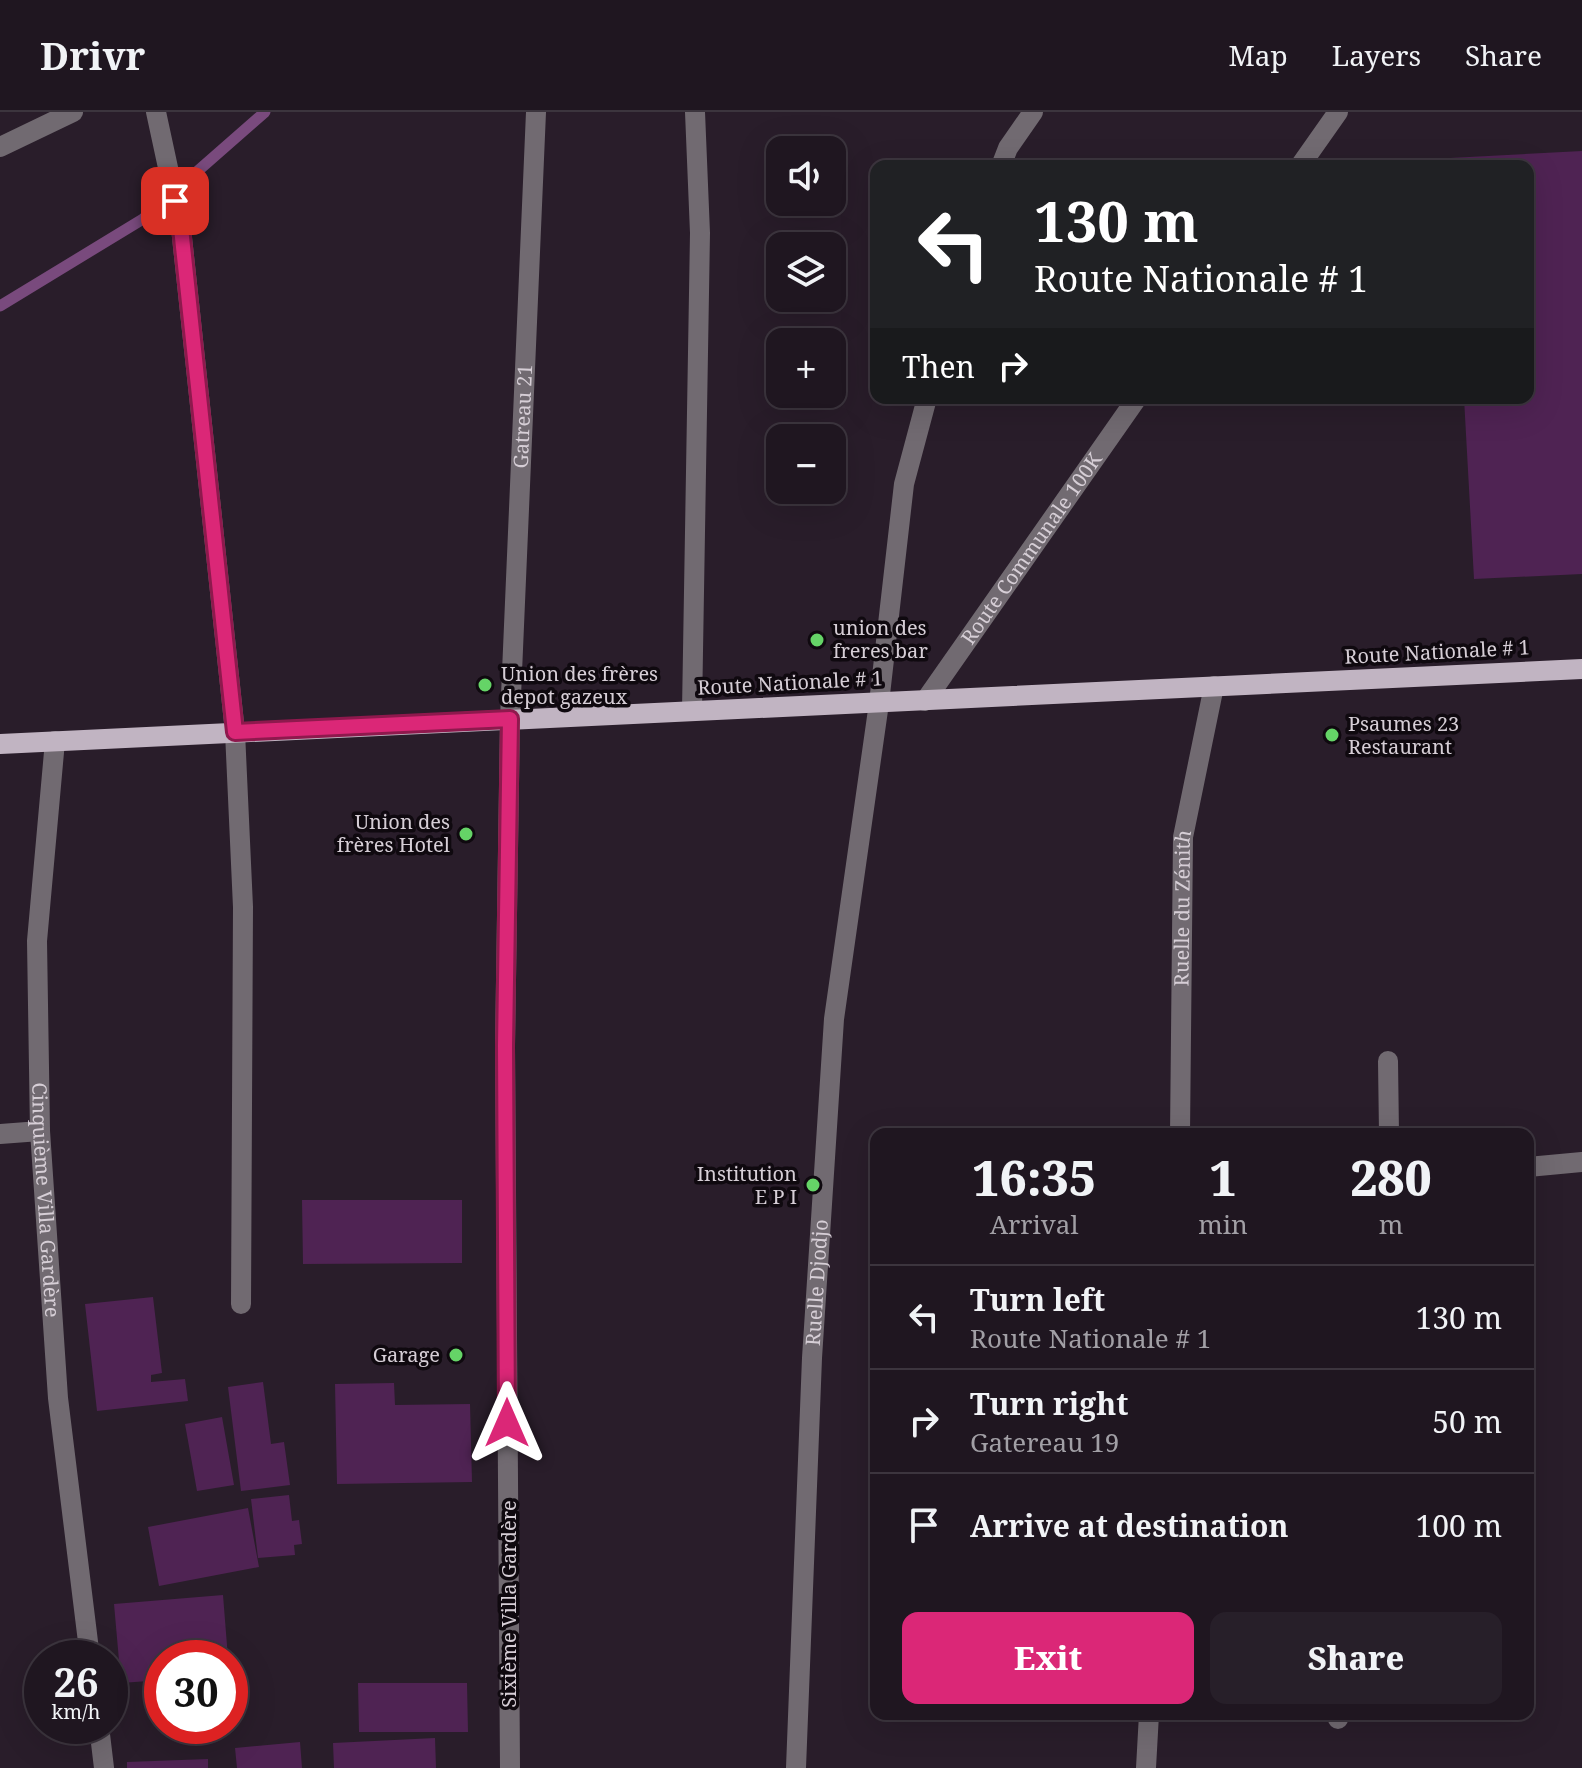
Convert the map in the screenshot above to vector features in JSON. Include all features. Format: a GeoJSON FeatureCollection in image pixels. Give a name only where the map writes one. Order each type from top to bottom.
{"type":"FeatureCollection","features":[{"type":"Feature","properties":{"kind":"main road","name":"Route Nationale # 1"},"geometry":{"type":"LineString","coordinates":[[0,744],[1582,669]]}},
{"type":"Feature","properties":{"kind":"street"},"geometry":{"type":"LineString","coordinates":[[0,147],[73,112]]}},
{"type":"Feature","properties":{"kind":"street"},"geometry":{"type":"LineString","coordinates":[[156,112],[181,228],[235,732],[243,907],[241,1304]]}},
{"type":"Feature","properties":{"kind":"street","name":"Gatreau 21"},"geometry":{"type":"LineString","coordinates":[[510,719],[536,112]]}},
{"type":"Feature","properties":{"kind":"street"},"geometry":{"type":"LineString","coordinates":[[692,711],[700,233],[695,112]]}},
{"type":"Feature","properties":{"kind":"street"},"geometry":{"type":"LineString","coordinates":[[1003,160],[1033,112]]}},
{"type":"Feature","properties":{"kind":"street"},"geometry":{"type":"LineString","coordinates":[[1304,160],[1338,112]]}},
{"type":"Feature","properties":{"kind":"street","name":"Ruelle Djodjo"},"geometry":{"type":"LineString","coordinates":[[796,1768],[812,1358],[834,1019],[879,703],[904,484],[925,404]]}},
{"type":"Feature","properties":{"kind":"street","name":"Route Communale 100K"},"geometry":{"type":"LineString","coordinates":[[925,701],[1133,404]]}},
{"type":"Feature","properties":{"kind":"street","name":"Ruelle du Zénith"},"geometry":{"type":"LineString","coordinates":[[1180,1128],[1183,837],[1214,686]]}},
{"type":"Feature","properties":{"kind":"street","name":"Sixième Villa Gardère"},"geometry":{"type":"LineString","coordinates":[[510,719],[505,1062],[510,1768]]}},
{"type":"Feature","properties":{"kind":"street","name":"Cinquième Villa Gardère"},"geometry":{"type":"LineString","coordinates":[[55,741],[37,941],[40,1131],[58,1398],[88,1640]]}},
{"type":"Feature","properties":{"kind":"street"},"geometry":{"type":"LineString","coordinates":[[1388,1061],[1389,1128]]}},
{"type":"Feature","properties":{"kind":"street"},"geometry":{"type":"LineString","coordinates":[[0,1134],[40,1131]]}},
{"type":"Feature","properties":{"kind":"street"},"geometry":{"type":"LineString","coordinates":[[1534,1166],[1582,1162]]}},
{"type":"Feature","properties":{"kind":"street"},"geometry":{"type":"LineString","coordinates":[[1146,1768],[1149,1720]]}},
{"type":"Feature","properties":{"kind":"street"},"geometry":{"type":"LineString","coordinates":[[101,1744],[104,1768]]}},
{"type":"Feature","properties":{"kind":"building"},"geometry":{"type":"Polygon","coordinates":[[[1582,151],[1582,574],[1474,579],[1464,404],[1534,404],[1534,160],[1450,158],[1582,151]]]}},
{"type":"Feature","properties":{"kind":"building"},"geometry":{"type":"Polygon","coordinates":[[[302,1200],[462,1200],[462,1263],[303,1264],[302,1200]]]}},
{"type":"Feature","properties":{"kind":"building"},"geometry":{"type":"Polygon","coordinates":[[[153,1297],[162,1373],[151,1375],[151,1382],[185,1379],[188,1401],[97,1411],[85,1304],[153,1297]]]}},
{"type":"Feature","properties":{"kind":"building"},"geometry":{"type":"Polygon","coordinates":[[[263,1382],[271,1444],[284,1442],[290,1485],[241,1491],[228,1387],[263,1382]]]}},
{"type":"Feature","properties":{"kind":"building"},"geometry":{"type":"Polygon","coordinates":[[[394,1383],[395,1405],[470,1404],[472,1482],[337,1484],[335,1384],[394,1383]]]}},
{"type":"Feature","properties":{"kind":"building"},"geometry":{"type":"Polygon","coordinates":[[[222,1417],[234,1485],[197,1491],[185,1424],[222,1417]]]}},
{"type":"Feature","properties":{"kind":"building"},"geometry":{"type":"Polygon","coordinates":[[[289,1495],[292,1521],[299,1520],[302,1544],[294,1545],[295,1555],[258,1558],[251,1499],[289,1495]]]}},
{"type":"Feature","properties":{"kind":"building"},"geometry":{"type":"Polygon","coordinates":[[[248,1508],[259,1567],[159,1586],[148,1527],[248,1508]]]}},
{"type":"Feature","properties":{"kind":"building"},"geometry":{"type":"Polygon","coordinates":[[[223,1595],[227,1640],[144,1640],[144,1681],[128,1682],[128,1640],[117,1640],[114,1604],[223,1595]]]}},
{"type":"Feature","properties":{"kind":"building"},"geometry":{"type":"Polygon","coordinates":[[[358,1683],[467,1683],[468,1732],[359,1732],[358,1683]]]}},
{"type":"Feature","properties":{"kind":"building"},"geometry":{"type":"Polygon","coordinates":[[[435,1738],[436,1768],[334,1768],[333,1743],[435,1738]]]}},
{"type":"Feature","properties":{"kind":"building"},"geometry":{"type":"Polygon","coordinates":[[[300,1742],[302,1768],[237,1768],[235,1748],[300,1742]]]}},
{"type":"Feature","properties":{"kind":"building"},"geometry":{"type":"Polygon","coordinates":[[[208,1759],[208,1768],[127,1768],[127,1762],[208,1759]]]}},
{"type":"Feature","properties":{"kind":"waterway"},"geometry":{"type":"LineString","coordinates":[[0,306],[143,219],[265,112]]}},
{"type":"Feature","properties":{"kind":"place","name":"union des freres bar"},"geometry":{"type":"Point","coordinates":[817,640]}},
{"type":"Feature","properties":{"kind":"place","name":"Union des frères depot gazeux"},"geometry":{"type":"Point","coordinates":[485,685]}},
{"type":"Feature","properties":{"kind":"place","name":"Psaumes 23 Restaurant"},"geometry":{"type":"Point","coordinates":[1332,735]}},
{"type":"Feature","properties":{"kind":"place","name":"Union des frères Hotel"},"geometry":{"type":"Point","coordinates":[466,834]}},
{"type":"Feature","properties":{"kind":"place","name":"Institution E P I"},"geometry":{"type":"Point","coordinates":[813,1185]}},
{"type":"Feature","properties":{"kind":"place","name":"Garage"},"geometry":{"type":"Point","coordinates":[456,1355]}},
{"type":"Feature","properties":{"kind":"route"},"geometry":{"type":"LineString","coordinates":[[175,201],[181,228],[235,732],[510,719],[505,1046],[507,1423]]}}]}
